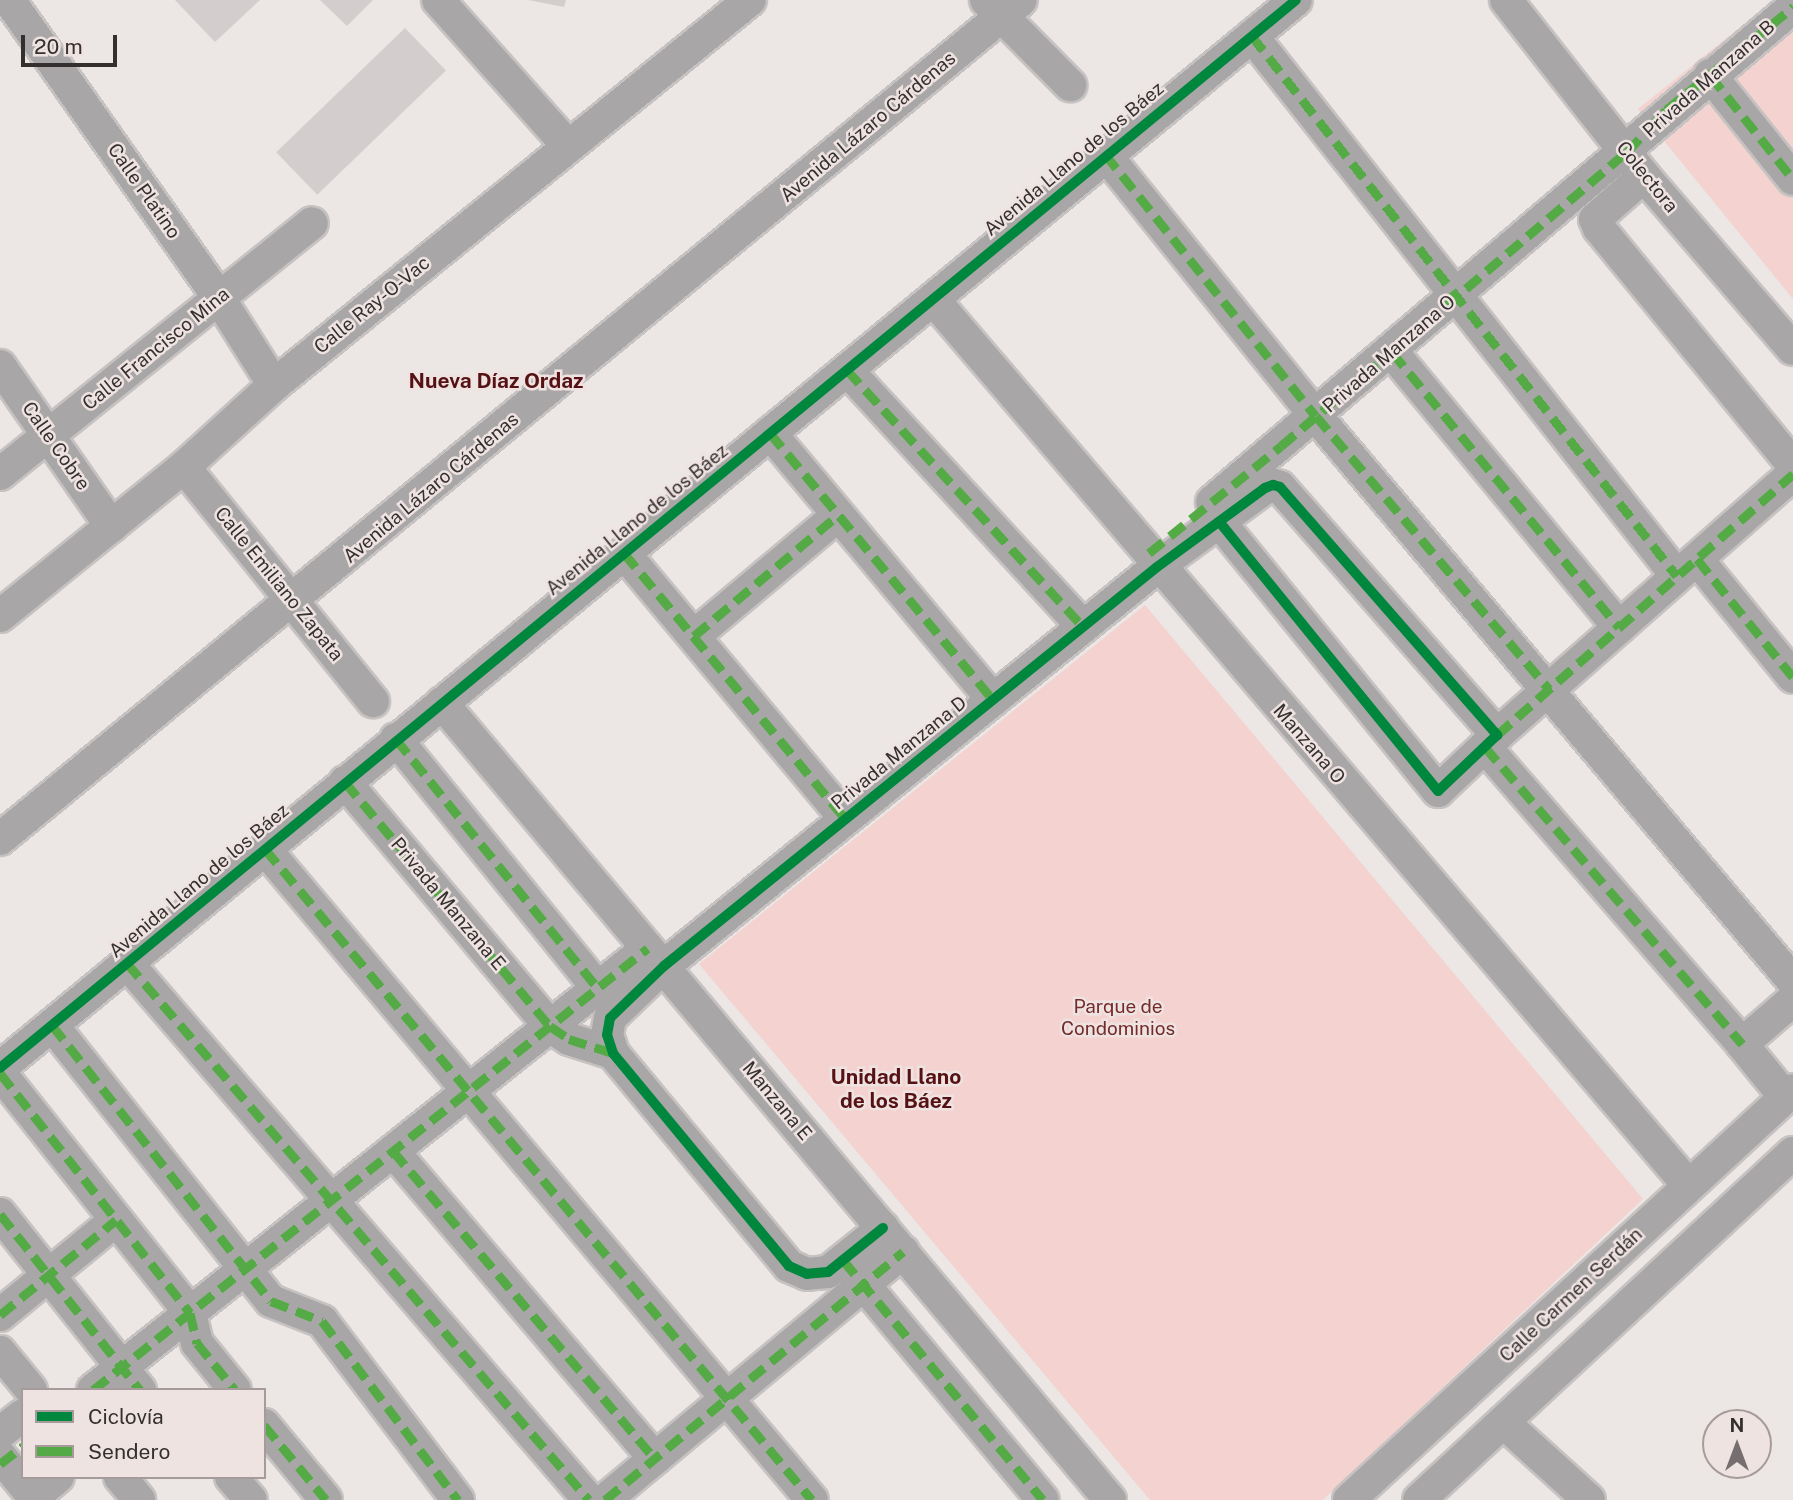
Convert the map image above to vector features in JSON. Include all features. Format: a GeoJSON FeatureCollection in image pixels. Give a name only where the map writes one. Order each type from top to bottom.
{"type":"FeatureCollection","features":[{"type":"Feature","properties":{"kind":"street","name":"Calle Platino"},"geometry":{"type":"LineString","coordinates":[[9,0],[219,298],[274,385]]}},
{"type":"Feature","properties":{"kind":"street"},"geometry":{"type":"LineString","coordinates":[[438,0],[568,145]]}},
{"type":"Feature","properties":{"kind":"street","name":"Calle Ray-O-Vac"},"geometry":{"type":"LineString","coordinates":[[0,616],[184,467],[274,385],[750,0]]}},
{"type":"Feature","properties":{"kind":"street","name":"Avenida Llano de los Báez"},"geometry":{"type":"LineString","coordinates":[[0,1070],[396,739],[847,370],[1105,154],[1296,0]]}},
{"type":"Feature","properties":{"kind":"street","name":"Colectora"},"geometry":{"type":"LineString","coordinates":[[1506,0],[1635,164],[1793,349]]}},
{"type":"Feature","properties":{"kind":"street"},"geometry":{"type":"LineString","coordinates":[[1002,6],[1070,85]]}},
{"type":"Feature","properties":{"kind":"street","name":"Avenida Lázaro Cárdenas"},"geometry":{"type":"LineString","coordinates":[[0,839],[293,602],[1002,6]]}},
{"type":"Feature","properties":{"kind":"street","name":"Privada Manzana B"},"geometry":{"type":"LineString","coordinates":[[1635,164],[1666,110],[1793,7]]}},
{"type":"Feature","properties":{"kind":"street"},"geometry":{"type":"LineString","coordinates":[[1252,36],[1457,296],[1687,568],[1793,677]]}},
{"type":"Feature","properties":{"kind":"street"},"geometry":{"type":"LineString","coordinates":[[1710,75],[1791,171]]}},
{"type":"Feature","properties":{"kind":"street"},"geometry":{"type":"LineString","coordinates":[[1105,154],[1316,416],[1793,981]]}},
{"type":"Feature","properties":{"kind":"street"},"geometry":{"type":"LineString","coordinates":[[1635,164],[1595,219],[1793,465]]}},
{"type":"Feature","properties":{"kind":"street","name":"Privada Manzana O"},"geometry":{"type":"LineString","coordinates":[[1153,560],[1457,296],[1635,164]]}},
{"type":"Feature","properties":{"kind":"street","name":"Calle Francisco Mina"},"geometry":{"type":"LineString","coordinates":[[0,474],[312,223]]}},
{"type":"Feature","properties":{"kind":"street","name":"Manzana O"},"geometry":{"type":"LineString","coordinates":[[933,299],[1689,1186]]}},
{"type":"Feature","properties":{"kind":"street"},"geometry":{"type":"LineString","coordinates":[[1392,352],[1619,627]]}},
{"type":"Feature","properties":{"kind":"street","name":"Calle Cobre"},"geometry":{"type":"LineString","coordinates":[[0,366],[111,526]]}},
{"type":"Feature","properties":{"kind":"street"},"geometry":{"type":"LineString","coordinates":[[847,370],[1083,627]]}},
{"type":"Feature","properties":{"kind":"street"},"geometry":{"type":"LineString","coordinates":[[770,433],[993,700]]}},
{"type":"Feature","properties":{"kind":"street","name":"Calle Emiliano Zapata"},"geometry":{"type":"LineString","coordinates":[[184,467],[373,701]]}},
{"type":"Feature","properties":{"kind":"street"},"geometry":{"type":"LineString","coordinates":[[1220,522],[1438,791],[1549,689],[1793,474]]}},
{"type":"Feature","properties":{"kind":"street"},"geometry":{"type":"LineString","coordinates":[[1153,560],[1220,522],[1265,488],[1280,487],[1742,1044],[1789,1094]]}},
{"type":"Feature","properties":{"kind":"street"},"geometry":{"type":"LineString","coordinates":[[694,636],[838,515]]}},
{"type":"Feature","properties":{"kind":"street","name":"Privada Manzana D"},"geometry":{"type":"LineString","coordinates":[[624,553],[846,819]]}},
{"type":"Feature","properties":{"kind":"street","name":"Privada Manzana D"},"geometry":{"type":"LineString","coordinates":[[656,957],[846,819],[1083,627],[1153,560]]}},
{"type":"Feature","properties":{"kind":"street","name":"Manzana E"},"geometry":{"type":"LineString","coordinates":[[442,703],[1110,1500]]}},
{"type":"Feature","properties":{"kind":"street"},"geometry":{"type":"LineString","coordinates":[[396,739],[597,987]]}},
{"type":"Feature","properties":{"kind":"street","name":"Privada Manzana E"},"geometry":{"type":"LineString","coordinates":[[345,782],[550,1026]]}},
{"type":"Feature","properties":{"kind":"street"},"geometry":{"type":"LineString","coordinates":[[265,849],[812,1500]]}},
{"type":"Feature","properties":{"kind":"street"},"geometry":{"type":"LineString","coordinates":[[99,1388],[131,1378],[190,1313],[597,987],[656,957]]}},
{"type":"Feature","properties":{"kind":"street"},"geometry":{"type":"LineString","coordinates":[[656,957],[610,1018],[607,1035],[612,1053],[789,1266],[807,1274],[828,1272],[883,1228]]}},
{"type":"Feature","properties":{"kind":"street"},"geometry":{"type":"LineString","coordinates":[[127,963],[589,1500]]}},
{"type":"Feature","properties":{"kind":"street"},"geometry":{"type":"LineString","coordinates":[[1742,1044],[1793,1000]]}},
{"type":"Feature","properties":{"kind":"street"},"geometry":{"type":"LineString","coordinates":[[52,1025],[271,1301],[322,1321],[458,1500]]}},
{"type":"Feature","properties":{"kind":"street"},"geometry":{"type":"LineString","coordinates":[[550,1026],[569,1039],[612,1053]]}},
{"type":"Feature","properties":{"kind":"street"},"geometry":{"type":"LineString","coordinates":[[0,1070],[190,1313],[197,1343],[233,1388]]}},
{"type":"Feature","properties":{"kind":"street","name":"Calle Carmen Serdán"},"geometry":{"type":"LineString","coordinates":[[1349,1500],[1789,1094]]}},
{"type":"Feature","properties":{"kind":"street"},"geometry":{"type":"LineString","coordinates":[[393,1151],[655,1459]]}},
{"type":"Feature","properties":{"kind":"street"},"geometry":{"type":"LineString","coordinates":[[1419,1500],[1793,1153]]}},
{"type":"Feature","properties":{"kind":"street"},"geometry":{"type":"LineString","coordinates":[[0,1214],[131,1378]]}},
{"type":"Feature","properties":{"kind":"street"},"geometry":{"type":"LineString","coordinates":[[0,1315],[116,1220]]}},
{"type":"Feature","properties":{"kind":"street"},"geometry":{"type":"LineString","coordinates":[[605,1500],[903,1252]]}},
{"type":"Feature","properties":{"kind":"street"},"geometry":{"type":"LineString","coordinates":[[843,1260],[1043,1500]]}},
{"type":"Feature","properties":{"kind":"street"},"geometry":{"type":"LineString","coordinates":[[0,1352],[28,1388]]}},
{"type":"Feature","properties":{"kind":"street"},"geometry":{"type":"LineString","coordinates":[[21,1419],[5,1452],[21,1477]]}},
{"type":"Feature","properties":{"kind":"street"},"geometry":{"type":"LineString","coordinates":[[1503,1422],[1589,1500]]}},
{"type":"Feature","properties":{"kind":"street"},"geometry":{"type":"LineString","coordinates":[[266,1427],[326,1500]]}},
{"type":"Feature","properties":{"kind":"street"},"geometry":{"type":"LineString","coordinates":[[22,1479],[35,1499],[56,1479]]}},
{"type":"Feature","properties":{"kind":"street"},"geometry":{"type":"LineString","coordinates":[[122,1479],[139,1500]]}},
{"type":"Feature","properties":{"kind":"street"},"geometry":{"type":"LineString","coordinates":[[233,1479],[251,1500]]}},
{"type":"Feature","properties":{"kind":"green space"},"geometry":{"type":"Polygon","coordinates":[[[1774,0],[1793,0],[1793,299],[1638,109],[1774,0]]]}},
{"type":"Feature","properties":{"kind":"green space","name":"Parque de Condominios"},"geometry":{"type":"Polygon","coordinates":[[[1145,605],[1643,1199],[1323,1500],[1150,1500],[699,964],[1145,605]]]}},
{"type":"Feature","properties":{"kind":"building"},"geometry":{"type":"Polygon","coordinates":[[[175,0],[260,0],[215,42],[175,0]]]}},
{"type":"Feature","properties":{"kind":"building"},"geometry":{"type":"Polygon","coordinates":[[[320,0],[373,0],[347,26],[320,0]]]}},
{"type":"Feature","properties":{"kind":"building"},"geometry":{"type":"Polygon","coordinates":[[[528,0],[566,0],[564,7],[528,0]]]}},
{"type":"Feature","properties":{"kind":"building"},"geometry":{"type":"Polygon","coordinates":[[[405,28],[446,70],[317,195],[276,152],[405,28]]]}},
{"type":"Feature","properties":{"kind":"marked path"},"geometry":{"type":"LineString","coordinates":[[1149,553],[1281,446],[1627,152],[1666,110],[1793,7]]}},
{"type":"Feature","properties":{"kind":"marked path"},"geometry":{"type":"LineString","coordinates":[[1252,36],[1677,576]]}},
{"type":"Feature","properties":{"kind":"marked path"},"geometry":{"type":"LineString","coordinates":[[1710,75],[1793,179]]}},
{"type":"Feature","properties":{"kind":"marked path"},"geometry":{"type":"LineString","coordinates":[[1105,154],[1316,416],[1549,689]]}},
{"type":"Feature","properties":{"kind":"marked path"},"geometry":{"type":"LineString","coordinates":[[1392,352],[1619,627]]}},
{"type":"Feature","properties":{"kind":"marked path"},"geometry":{"type":"LineString","coordinates":[[847,370],[1083,627]]}},
{"type":"Feature","properties":{"kind":"marked path"},"geometry":{"type":"LineString","coordinates":[[770,433],[993,700]]}},
{"type":"Feature","properties":{"kind":"marked path"},"geometry":{"type":"LineString","coordinates":[[1497,735],[1793,474]]}},
{"type":"Feature","properties":{"kind":"marked path"},"geometry":{"type":"LineString","coordinates":[[694,636],[838,515]]}},
{"type":"Feature","properties":{"kind":"marked path"},"geometry":{"type":"LineString","coordinates":[[624,553],[846,819]]}},
{"type":"Feature","properties":{"kind":"marked path"},"geometry":{"type":"LineString","coordinates":[[1697,559],[1793,677]]}},
{"type":"Feature","properties":{"kind":"marked path"},"geometry":{"type":"LineString","coordinates":[[396,739],[597,987]]}},
{"type":"Feature","properties":{"kind":"marked path"},"geometry":{"type":"LineString","coordinates":[[1485,747],[1742,1044]]}},
{"type":"Feature","properties":{"kind":"marked path"},"geometry":{"type":"LineString","coordinates":[[345,782],[550,1026],[569,1039],[613,1053]]}},
{"type":"Feature","properties":{"kind":"marked path"},"geometry":{"type":"LineString","coordinates":[[265,849],[812,1500]]}},
{"type":"Feature","properties":{"kind":"marked path"},"geometry":{"type":"LineString","coordinates":[[96,1388],[648,948]]}},
{"type":"Feature","properties":{"kind":"marked path"},"geometry":{"type":"LineString","coordinates":[[127,963],[589,1500]]}},
{"type":"Feature","properties":{"kind":"marked path"},"geometry":{"type":"LineString","coordinates":[[52,1025],[271,1301],[322,1321],[458,1500]]}},
{"type":"Feature","properties":{"kind":"marked path"},"geometry":{"type":"LineString","coordinates":[[0,1073],[190,1313],[197,1343],[233,1388]]}},
{"type":"Feature","properties":{"kind":"marked path"},"geometry":{"type":"LineString","coordinates":[[393,1151],[655,1459]]}},
{"type":"Feature","properties":{"kind":"marked path"},"geometry":{"type":"LineString","coordinates":[[0,1214],[138,1388]]}},
{"type":"Feature","properties":{"kind":"marked path"},"geometry":{"type":"LineString","coordinates":[[0,1315],[116,1220]]}},
{"type":"Feature","properties":{"kind":"marked path"},"geometry":{"type":"LineString","coordinates":[[605,1500],[903,1252]]}},
{"type":"Feature","properties":{"kind":"marked path"},"geometry":{"type":"LineString","coordinates":[[843,1260],[1043,1500]]}},
{"type":"Feature","properties":{"kind":"marked path"},"geometry":{"type":"LineString","coordinates":[[266,1427],[326,1500]]}},
{"type":"Feature","properties":{"kind":"marked path"},"geometry":{"type":"LineString","coordinates":[[0,1464],[21,1448]]}},
{"type":"Feature","properties":{"kind":"cycle path"},"geometry":{"type":"LineString","coordinates":[[0,1068],[1296,0]]}},
{"type":"Feature","properties":{"kind":"cycle path"},"geometry":{"type":"LineString","coordinates":[[883,1228],[828,1272],[807,1274],[789,1266],[613,1053],[607,1035],[610,1018],[664,966],[1157,567],[1265,488],[1273,485],[1280,487],[1497,735],[1438,791],[1219,522]]}},
{"type":"Feature","properties":{"kind":"district","name":"Nueva Díaz Ordaz"},"geometry":{"type":"Point","coordinates":[496,381]}},
{"type":"Feature","properties":{"kind":"district","name":"Unidad Llano de los Báez"},"geometry":{"type":"Point","coordinates":[896,1089]}}]}
